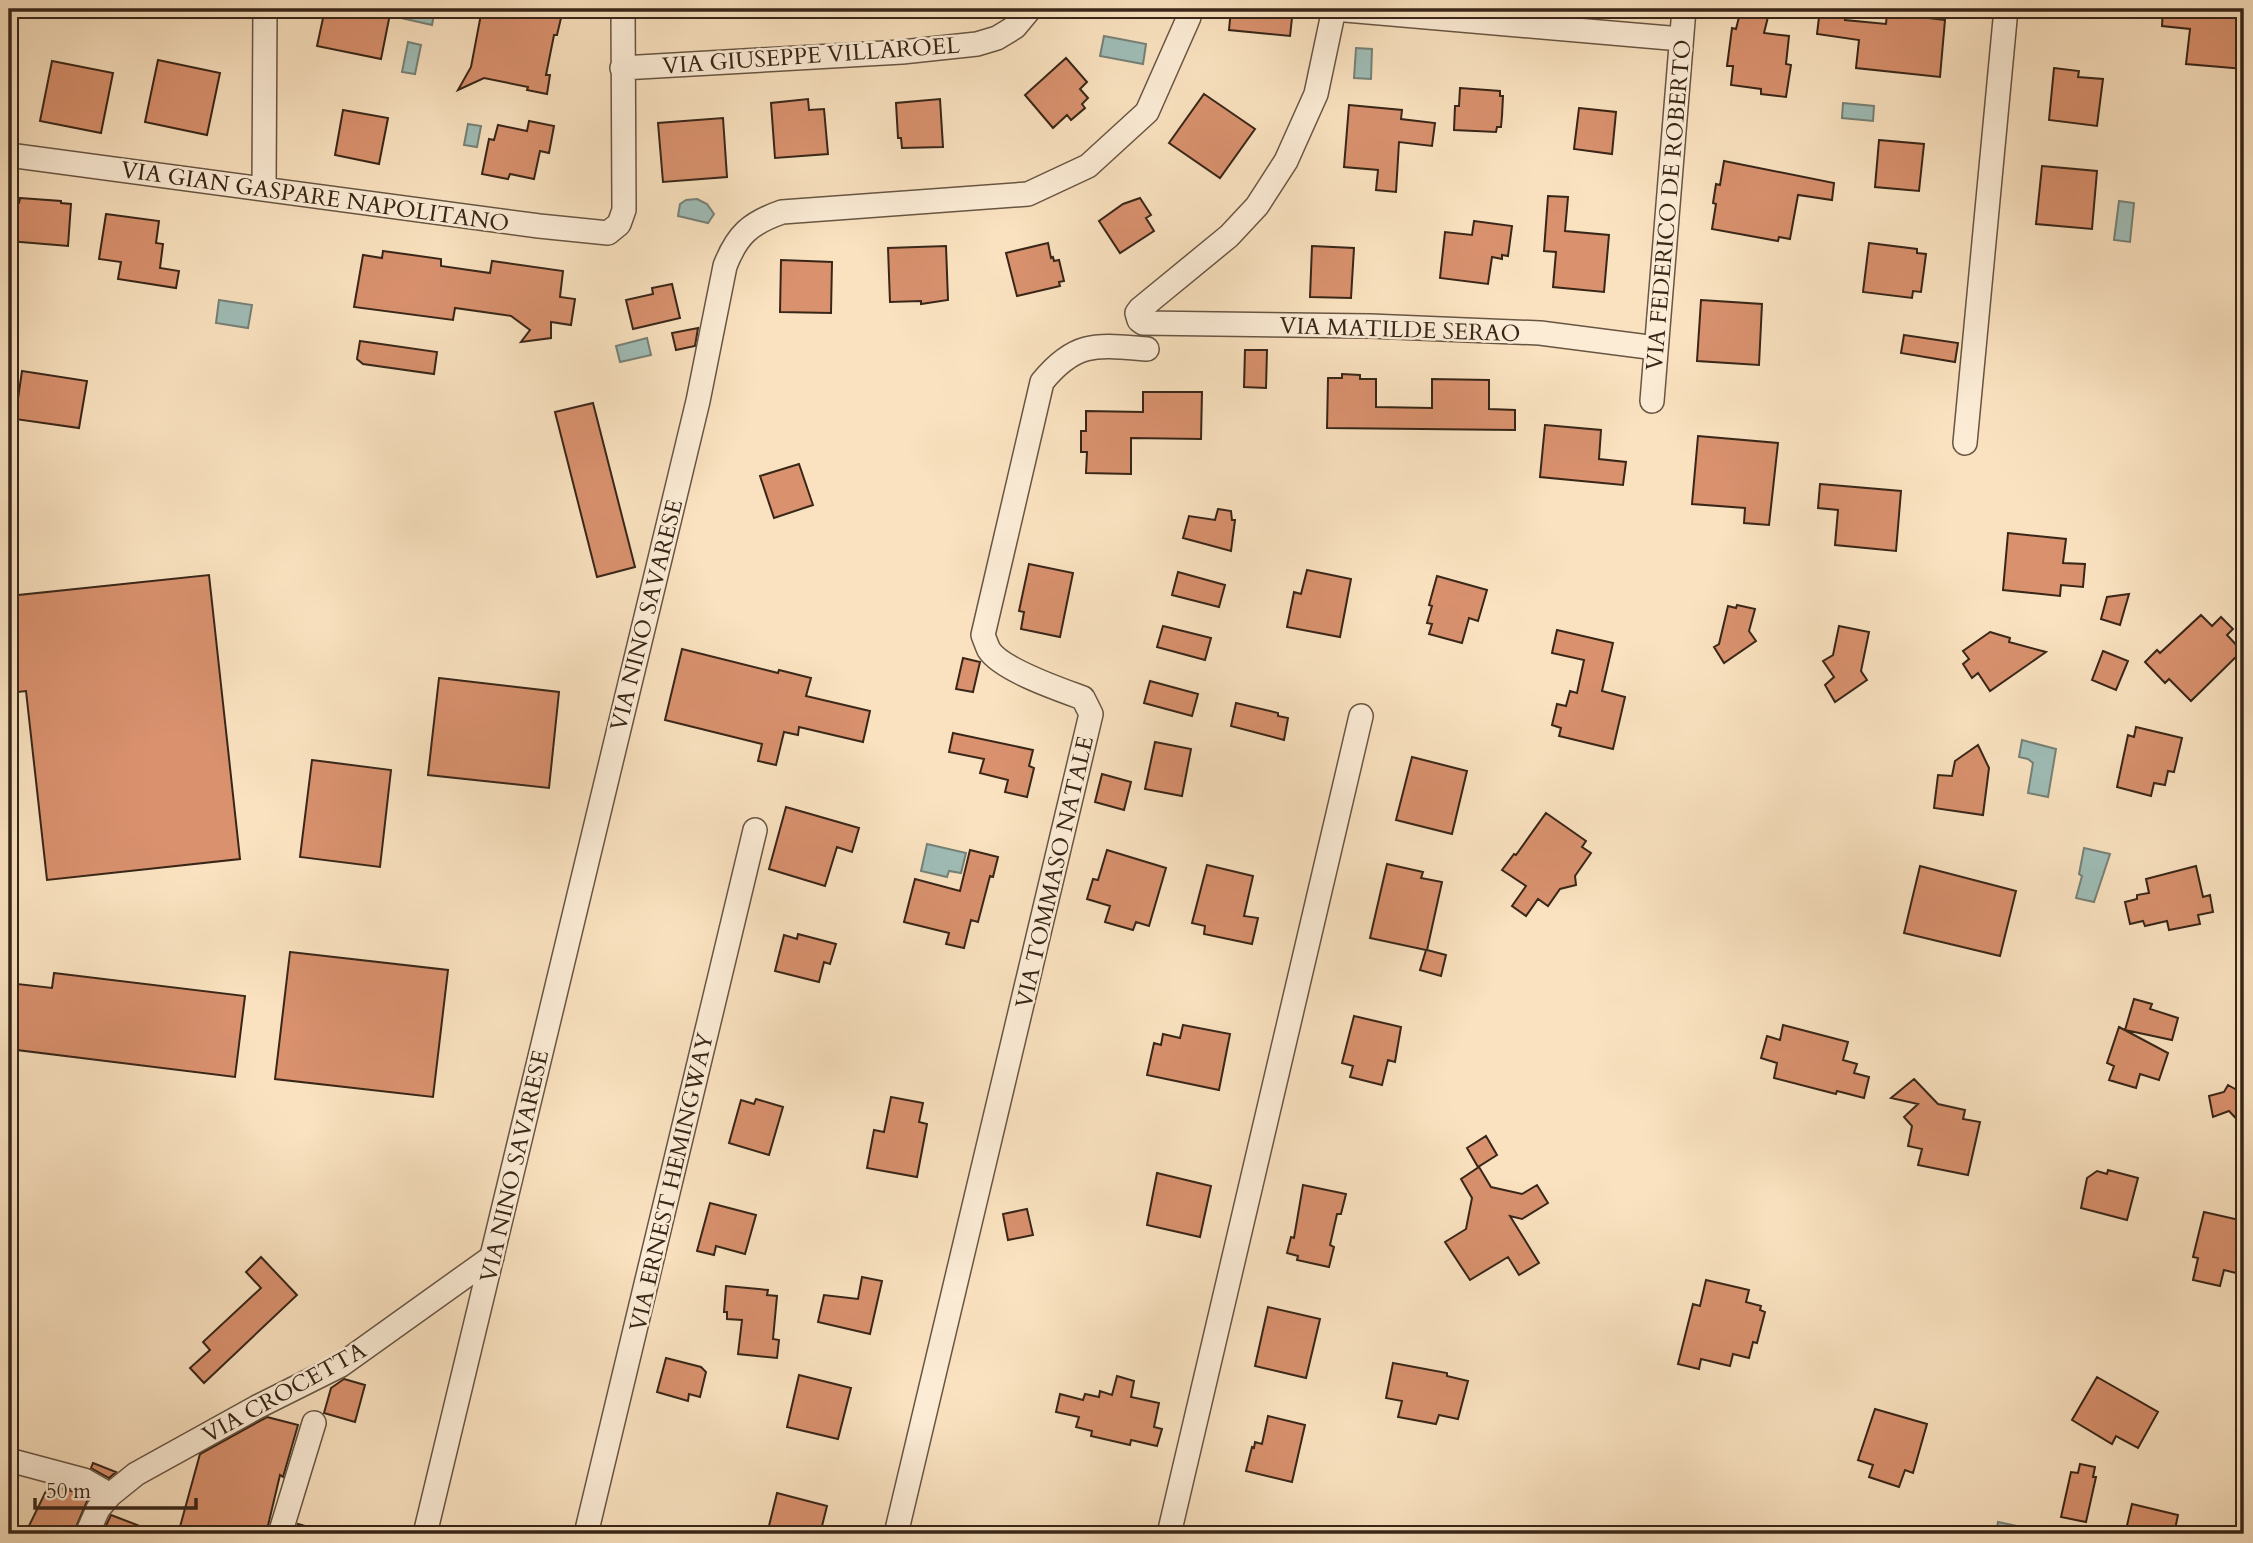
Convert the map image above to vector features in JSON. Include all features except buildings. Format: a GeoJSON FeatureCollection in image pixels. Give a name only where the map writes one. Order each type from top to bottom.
{"type":"FeatureCollection","features":[{"type":"Feature","properties":{"kind":"street"},"geometry":{"type":"LineString","coordinates":[[264,189],[265,9]]}},
{"type":"Feature","properties":{"kind":"street"},"geometry":{"type":"LineString","coordinates":[[622,68],[623,9]]}},
{"type":"Feature","properties":{"kind":"street","name":"VIA GIUSEPPE VILLAROEL"},"geometry":{"type":"LineString","coordinates":[[622,68],[902,52],[977,44],[997,38],[1015,27],[1030,9]]}},
{"type":"Feature","properties":{"kind":"street","name":"VIA NINO SAVARESE"},"geometry":{"type":"LineString","coordinates":[[425,1534],[698,401],[725,266],[733,247],[745,231],[762,219],[782,212],[1028,194],[1088,166],[1147,112],[1189,17],[1190,9]]}},
{"type":"Feature","properties":{"kind":"street"},"geometry":{"type":"LineString","coordinates":[[1334,9],[1681,39]]}},
{"type":"Feature","properties":{"kind":"street","name":"VIA MATILDE SERAO"},"geometry":{"type":"LineString","coordinates":[[1334,9],[1316,94],[1286,161],[1257,206],[1229,236],[1138,310],[1137,318],[1143,323],[1370,326],[1540,333],[1656,348]]}},
{"type":"Feature","properties":{"kind":"street","name":"VIA FEDERICO DE ROBERTO"},"geometry":{"type":"LineString","coordinates":[[1651,401],[1684,9]]}},
{"type":"Feature","properties":{"kind":"street"},"geometry":{"type":"LineString","coordinates":[[1965,443],[2006,9]]}},
{"type":"Feature","properties":{"kind":"street","name":"VIA GIAN GASPARE NAPOLITANO"},"geometry":{"type":"LineString","coordinates":[[9,155],[608,233],[619,224],[624,210],[622,68]]}},
{"type":"Feature","properties":{"kind":"street","name":"VIA TOMMASO NATALE"},"geometry":{"type":"LineString","coordinates":[[896,1534],[1091,714],[1083,698],[1000,662],[989,650],[983,635],[1042,382],[1054,368],[1076,352],[1098,345],[1147,349]]}},
{"type":"Feature","properties":{"kind":"street"},"geometry":{"type":"LineString","coordinates":[[1169,1534],[1361,716]]}},
{"type":"Feature","properties":{"kind":"street","name":"VIA ERNEST HEMINGWAY"},"geometry":{"type":"LineString","coordinates":[[586,1534],[755,830]]}},
{"type":"Feature","properties":{"kind":"street","name":"VIA CROCETTA"},"geometry":{"type":"LineString","coordinates":[[87,1534],[98,1510],[110,1495],[136,1474],[257,1407],[341,1365],[492,1258]]}},
{"type":"Feature","properties":{"kind":"street","name":"VIA CROCETTA"},"geometry":{"type":"LineString","coordinates":[[281,1534],[314,1423]]}},
{"type":"Feature","properties":{"kind":"street"},"geometry":{"type":"LineString","coordinates":[[9,1460],[84,1480],[110,1495]]}},
{"type":"Feature","properties":{"kind":"water"},"geometry":{"type":"Polygon","coordinates":[[[403,9],[435,9],[432,25],[401,18],[403,9]]]}},
{"type":"Feature","properties":{"kind":"water"},"geometry":{"type":"Polygon","coordinates":[[[1104,36],[1146,44],[1143,64],[1100,56],[1104,36]]]}},
{"type":"Feature","properties":{"kind":"water"},"geometry":{"type":"Polygon","coordinates":[[[408,42],[421,45],[415,74],[402,72],[408,42]]]}},
{"type":"Feature","properties":{"kind":"water"},"geometry":{"type":"Polygon","coordinates":[[[1356,48],[1372,49],[1371,79],[1354,78],[1356,48]]]}},
{"type":"Feature","properties":{"kind":"water"},"geometry":{"type":"Polygon","coordinates":[[[1843,103],[1874,106],[1873,121],[1842,118],[1843,103]]]}},
{"type":"Feature","properties":{"kind":"water"},"geometry":{"type":"Polygon","coordinates":[[[468,124],[481,126],[477,147],[464,145],[468,124]]]}},
{"type":"Feature","properties":{"kind":"water"},"geometry":{"type":"Polygon","coordinates":[[[697,199],[707,204],[714,214],[708,223],[678,216],[680,204],[686,200],[697,199]]]}},
{"type":"Feature","properties":{"kind":"water"},"geometry":{"type":"Polygon","coordinates":[[[2119,201],[2134,203],[2130,242],[2114,240],[2119,201]]]}},
{"type":"Feature","properties":{"kind":"water"},"geometry":{"type":"Polygon","coordinates":[[[219,300],[252,305],[248,328],[216,323],[219,300]]]}},
{"type":"Feature","properties":{"kind":"water"},"geometry":{"type":"Polygon","coordinates":[[[647,338],[651,355],[620,362],[616,346],[647,338]]]}},
{"type":"Feature","properties":{"kind":"water"},"geometry":{"type":"Polygon","coordinates":[[[2022,740],[2056,749],[2048,797],[2028,793],[2033,763],[2019,757],[2022,740]]]}},
{"type":"Feature","properties":{"kind":"water"},"geometry":{"type":"Polygon","coordinates":[[[927,844],[966,853],[961,873],[949,871],[947,877],[921,871],[927,844]]]}},
{"type":"Feature","properties":{"kind":"water"},"geometry":{"type":"Polygon","coordinates":[[[2084,848],[2110,854],[2094,902],[2076,898],[2082,876],[2079,874],[2084,848]]]}},
{"type":"Feature","properties":{"kind":"water"},"geometry":{"type":"Polygon","coordinates":[[[1998,1522],[2022,1527],[2020,1534],[1996,1534],[1998,1522]]]}}]}
